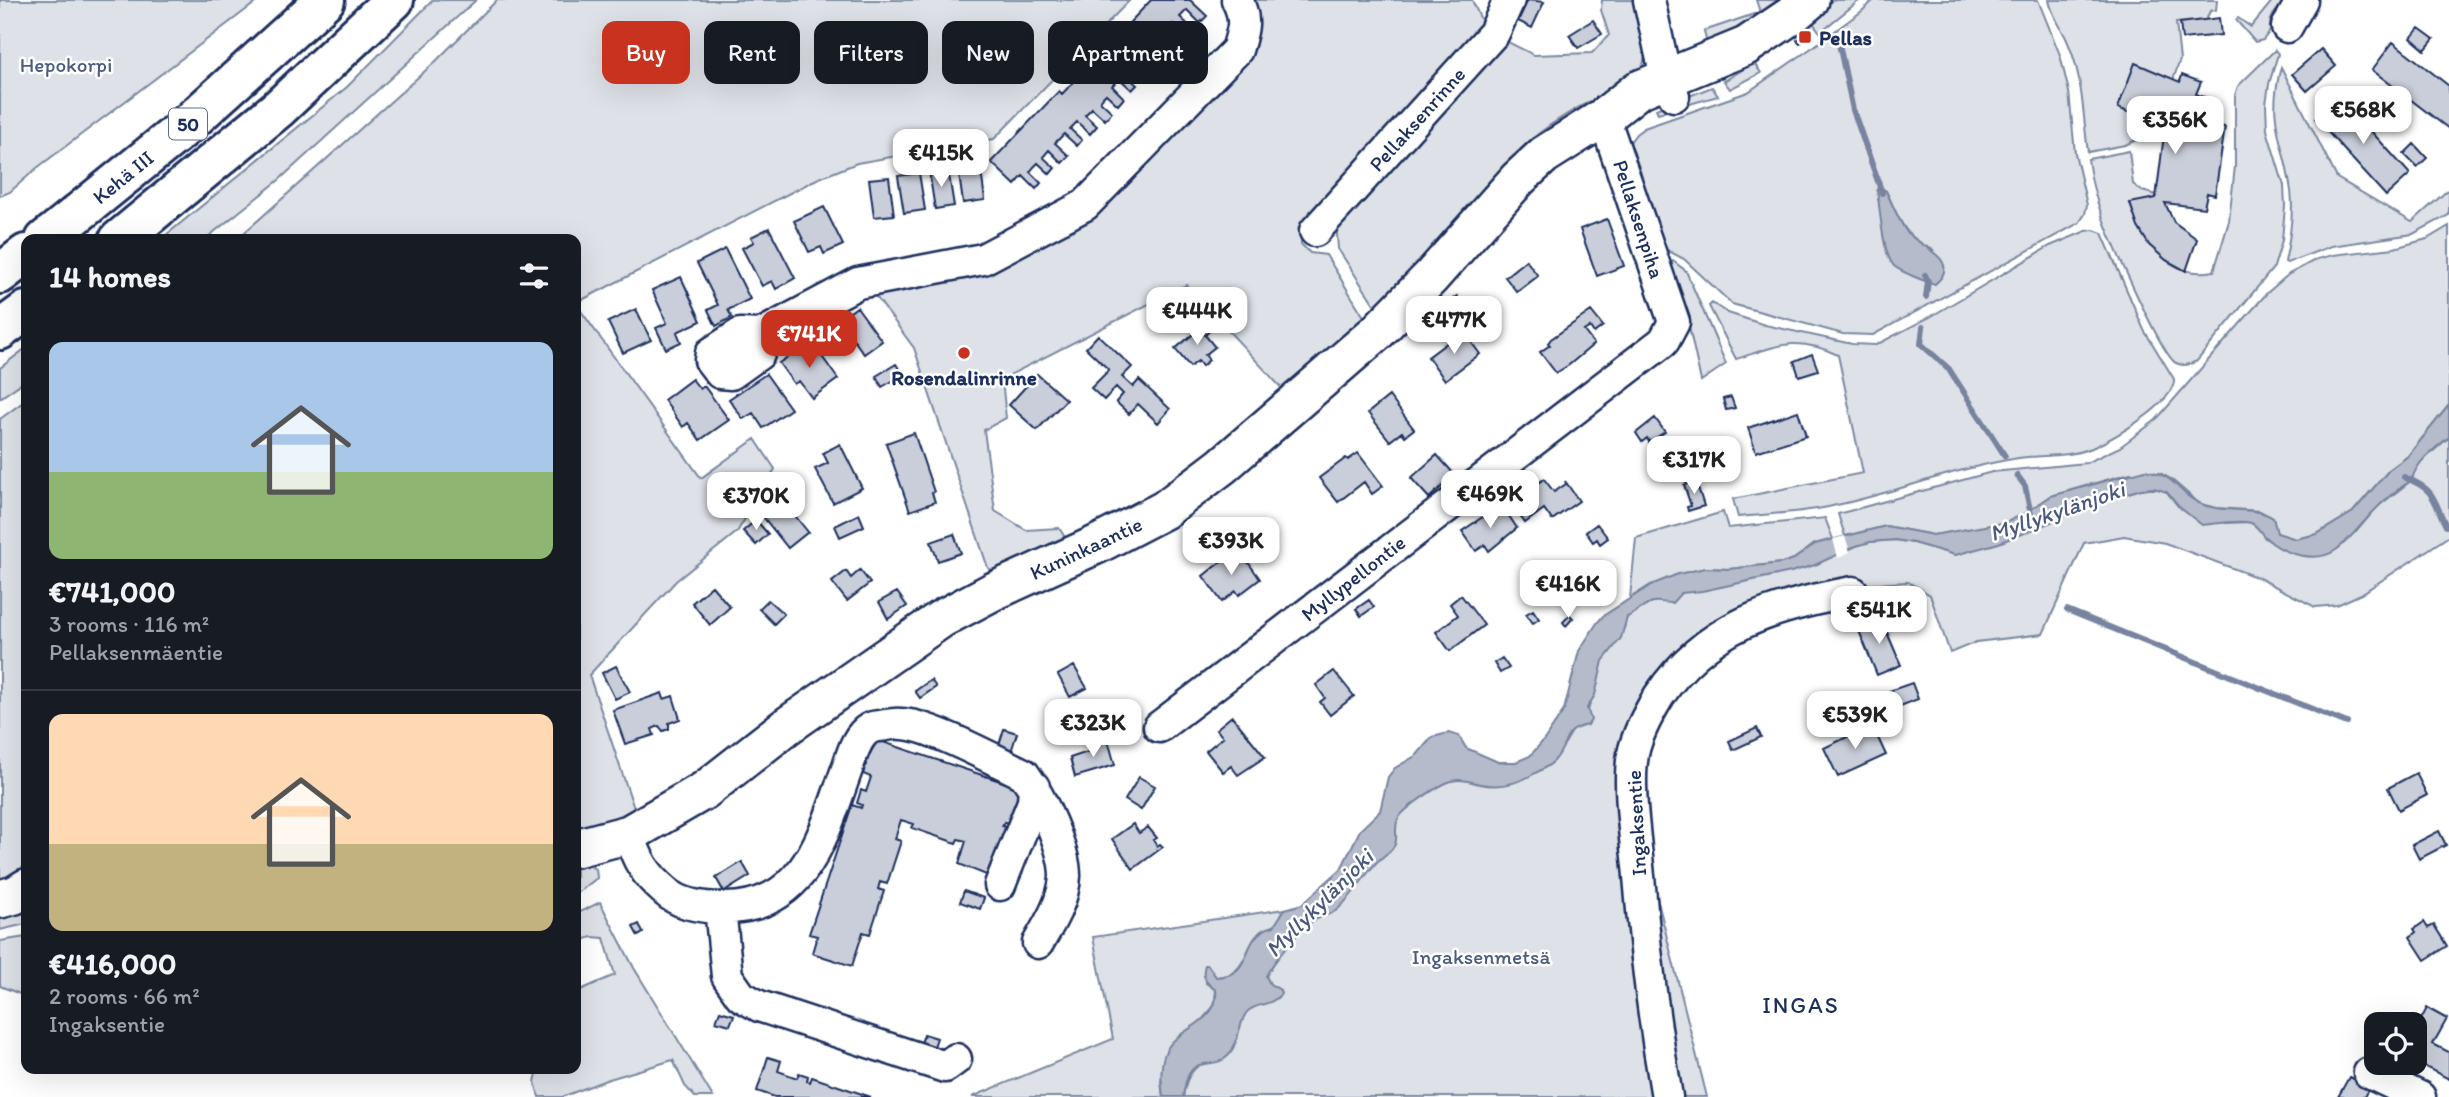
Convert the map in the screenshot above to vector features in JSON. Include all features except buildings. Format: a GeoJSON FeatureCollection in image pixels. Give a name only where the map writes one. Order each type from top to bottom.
{"type":"FeatureCollection","features":[{"type":"Feature","properties":{"kind":"highway","name":"Kehä III"},"geometry":{"type":"LineString","coordinates":[[52,234],[181,130],[325,0]]}},
{"type":"Feature","properties":{"kind":"highway","name":"50"},"geometry":{"type":"LineString","coordinates":[[126,234],[279,108],[394,0]]}},
{"type":"Feature","properties":{"kind":"highway"},"geometry":{"type":"LineString","coordinates":[[0,274],[21,258]]}},
{"type":"Feature","properties":{"kind":"highway"},"geometry":{"type":"LineString","coordinates":[[0,330],[21,315]]}},
{"type":"Feature","properties":{"kind":"main road","name":"Kuninkaantie"},"geometry":{"type":"LineString","coordinates":[[581,847],[629,834],[705,790],[787,726],[941,620],[992,592],[1098,544],[1164,510],[1222,466],[1377,332],[1431,277],[1518,179],[1544,155],[1604,117],[1648,107],[1670,87],[1715,80],[1746,47],[1810,0]]}},
{"type":"Feature","properties":{"kind":"main road"},"geometry":{"type":"LineString","coordinates":[[0,899],[21,891]]}},
{"type":"Feature","properties":{"kind":"street"},"geometry":{"type":"LineString","coordinates":[[760,335],[858,283],[983,259],[1085,205],[1237,50],[1245,25],[1237,0]]}},
{"type":"Feature","properties":{"kind":"street","name":"Pellaksenrinne"},"geometry":{"type":"LineString","coordinates":[[1315,231],[1494,33],[1509,0]]}},
{"type":"Feature","properties":{"kind":"street"},"geometry":{"type":"LineString","coordinates":[[1649,0],[1670,87]]}},
{"type":"Feature","properties":{"kind":"street"},"geometry":{"type":"LineString","coordinates":[[2287,27],[2302,0]]}},
{"type":"Feature","properties":{"kind":"street","name":"Pellaksenpiha"},"geometry":{"type":"LineString","coordinates":[[1604,117],[1674,321]]}},
{"type":"Feature","properties":{"kind":"street","name":"Myllypellontie"},"geometry":{"type":"LineString","coordinates":[[1159,727],[1664,341],[1674,321]]}},
{"type":"Feature","properties":{"kind":"street","name":"Ingaksentie"},"geometry":{"type":"LineString","coordinates":[[1667,1097],[1643,933],[1632,780],[1633,754],[1647,715],[1675,673],[1703,646],[1739,624],[1798,603],[1853,592]]}},
{"type":"Feature","properties":{"kind":"street"},"geometry":{"type":"LineString","coordinates":[[629,834],[635,854],[648,877],[672,898],[706,908],[738,908],[773,898],[802,874],[819,846],[856,743],[870,727],[903,723],[933,732],[1024,774],[1034,788],[1053,826],[1065,876],[1057,910],[1038,943]]}},
{"type":"Feature","properties":{"kind":"street"},"geometry":{"type":"LineString","coordinates":[[1000,886],[1033,802],[1034,788]]}},
{"type":"Feature","properties":{"kind":"street"},"geometry":{"type":"LineString","coordinates":[[720,908],[727,976],[741,996],[759,1006],[944,1067],[956,1059]]}},
{"type":"Feature","properties":{"kind":"street"},"geometry":{"type":"LineString","coordinates":[[2373,1075],[2406,1094]]}},
{"type":"Feature","properties":{"kind":"green space","name":"Hepokorpi"},"geometry":{"type":"Polygon","coordinates":[[[0,0],[259,0],[37,168],[10,192],[0,196],[0,0]]]}},
{"type":"Feature","properties":{"kind":"green space"},"geometry":{"type":"Polygon","coordinates":[[[433,0],[476,0],[279,180],[212,234],[167,234],[347,87],[433,0]]]}},
{"type":"Feature","properties":{"kind":"green space"},"geometry":{"type":"Polygon","coordinates":[[[497,0],[1130,0],[1109,21],[1048,21],[1048,84],[994,139],[857,163],[817,179],[581,300],[581,234],[243,234],[435,62],[497,0]]]}},
{"type":"Feature","properties":{"kind":"green space"},"geometry":{"type":"Polygon","coordinates":[[[1247,0],[1472,0],[1486,31],[1301,236],[1301,244],[1310,253],[1326,255],[1369,325],[1288,395],[1186,285],[1002,379],[1006,418],[984,430],[995,511],[1026,530],[1059,528],[1070,545],[1001,575],[988,568],[914,348],[872,291],[979,271],[1218,87],[1255,42],[1258,24],[1247,0]]]}},
{"type":"Feature","properties":{"kind":"green space"},"geometry":{"type":"Polygon","coordinates":[[[1602,0],[1642,0],[1651,52],[1646,54],[1641,71],[1634,78],[1560,118],[1521,149],[1524,153],[1382,316],[1338,249],[1336,221],[1498,37],[1534,55],[1592,53],[1609,35],[1601,10],[1602,0]]]}},
{"type":"Feature","properties":{"kind":"green space"},"geometry":{"type":"Polygon","coordinates":[[[1756,0],[1795,0],[1709,54],[1704,31],[1760,12],[1756,0]]]}},
{"type":"Feature","properties":{"kind":"green space"},"geometry":{"type":"Polygon","coordinates":[[[1832,0],[1860,0],[1820,32],[1813,23],[1832,0]]]}},
{"type":"Feature","properties":{"kind":"green space"},"geometry":{"type":"Polygon","coordinates":[[[1874,0],[2038,0],[2060,55],[2069,92],[2075,153],[2087,205],[2079,223],[1873,335],[1843,334],[1732,304],[1684,259],[1663,248],[1630,142],[1644,128],[1748,92],[1874,0]],[[1880,187],[1877,190],[1887,253],[1893,264],[1933,250],[1908,232],[1886,191],[1880,187]]]}},
{"type":"Feature","properties":{"kind":"green space"},"geometry":{"type":"Polygon","coordinates":[[[2049,0],[2217,0],[2216,10],[2210,11],[2206,20],[2176,23],[2180,60],[2173,80],[2135,64],[2118,108],[2145,119],[2139,139],[2125,145],[2088,152],[2074,58],[2049,0]]]}},
{"type":"Feature","properties":{"kind":"green space"},"geometry":{"type":"Polygon","coordinates":[[[2273,0],[2286,0],[2272,18],[2270,31],[2263,40],[2255,42],[2236,20],[2238,18],[2251,27],[2273,0]]]}},
{"type":"Feature","properties":{"kind":"green space"},"geometry":{"type":"Polygon","coordinates":[[[2275,50],[2278,54],[2266,104],[2267,130],[2284,186],[2285,206],[2282,240],[2274,267],[2197,361],[2187,365],[2179,364],[2169,355],[2159,339],[2123,264],[2099,207],[2088,159],[2129,151],[2133,184],[2142,191],[2157,195],[2156,198],[2130,204],[2150,244],[2171,264],[2184,270],[2214,271],[2229,221],[2235,166],[2235,95],[2238,86],[2275,50]]]}},
{"type":"Feature","properties":{"kind":"green space"},"geometry":{"type":"Polygon","coordinates":[[[1754,63],[1761,73],[1730,89],[1724,81],[1754,63]]]}},
{"type":"Feature","properties":{"kind":"green space"},"geometry":{"type":"Polygon","coordinates":[[[2281,67],[2337,178],[2412,222],[2449,189],[2449,215],[2413,234],[2331,246],[2285,262],[2292,209],[2276,117],[2275,102],[2281,67]]]}},
{"type":"Feature","properties":{"kind":"green space"},"geometry":{"type":"Polygon","coordinates":[[[1712,87],[1718,96],[1658,113],[1656,109],[1712,87]]]}},
{"type":"Feature","properties":{"kind":"green space"},"geometry":{"type":"Polygon","coordinates":[[[2449,226],[2449,405],[2408,456],[2389,470],[2353,512],[2317,534],[2296,539],[2276,533],[2273,518],[2260,511],[2200,504],[2160,473],[2130,473],[2051,496],[2025,514],[2007,522],[1933,535],[1886,526],[1845,536],[1838,514],[1992,472],[2086,463],[2120,447],[2156,420],[2267,293],[2289,274],[2317,259],[2394,248],[2427,239],[2449,226]]]}},
{"type":"Feature","properties":{"kind":"green space"},"geometry":{"type":"Polygon","coordinates":[[[2094,230],[2102,233],[2144,330],[2174,379],[2165,399],[2154,409],[2114,437],[2082,451],[1990,463],[1828,507],[1738,517],[1733,499],[1863,473],[1838,355],[1810,345],[1798,344],[1775,347],[1736,359],[1709,306],[1712,303],[1728,313],[1765,325],[1852,344],[1876,345],[1930,317],[2050,246],[2094,230]]]}},
{"type":"Feature","properties":{"kind":"green space"},"geometry":{"type":"Polygon","coordinates":[[[1673,261],[1686,271],[1726,364],[1701,381],[1671,263],[1673,261]]]}},
{"type":"Feature","properties":{"kind":"green space"},"geometry":{"type":"Polygon","coordinates":[[[581,311],[701,478],[755,439],[775,469],[737,532],[676,581],[589,675],[638,820],[581,834],[581,311]]]}},
{"type":"Feature","properties":{"kind":"green space"},"geometry":{"type":"Polygon","coordinates":[[[21,352],[21,383],[0,398],[0,368],[21,352]]]}},
{"type":"Feature","properties":{"kind":"green space"},"geometry":{"type":"Polygon","coordinates":[[[21,404],[21,872],[0,883],[0,419],[21,404]]]}},
{"type":"Feature","properties":{"kind":"green space","name":"Ingaksenmetsä"},"geometry":{"type":"Polygon","coordinates":[[[2449,437],[2449,536],[2361,594],[2337,605],[2315,607],[2259,578],[2165,543],[2124,536],[2084,543],[2043,634],[1976,642],[1950,653],[1930,595],[1908,582],[1858,585],[1773,604],[1632,730],[1641,834],[1707,1097],[1183,1097],[1188,1078],[1197,1066],[1228,1051],[1244,1014],[1265,983],[1282,946],[1391,820],[1447,776],[1509,780],[1565,743],[1574,728],[1584,726],[1602,659],[1624,628],[1627,617],[1653,602],[1676,594],[1818,563],[1870,542],[1895,540],[1955,555],[2020,535],[2096,503],[2141,489],[2161,489],[2167,492],[2178,506],[2226,523],[2250,522],[2265,538],[2278,546],[2356,532],[2376,508],[2412,480],[2419,464],[2449,437]]]}},
{"type":"Feature","properties":{"kind":"green space"},"geometry":{"type":"Polygon","coordinates":[[[1723,512],[1728,528],[1825,518],[1833,539],[1815,544],[1794,559],[1782,563],[1729,569],[1705,568],[1651,585],[1630,598],[1636,538],[1723,512]]]}},
{"type":"Feature","properties":{"kind":"green space"},"geometry":{"type":"Polygon","coordinates":[[[588,865],[596,869],[597,878],[581,890],[581,866],[588,865]]]}},
{"type":"Feature","properties":{"kind":"green space"},"geometry":{"type":"Polygon","coordinates":[[[21,899],[21,925],[0,930],[0,909],[21,899]]]}},
{"type":"Feature","properties":{"kind":"green space"},"geometry":{"type":"Polygon","coordinates":[[[600,902],[634,968],[713,1097],[695,1097],[685,1086],[673,1060],[606,1080],[562,1097],[539,1097],[535,1082],[537,1074],[581,1074],[581,990],[615,975],[604,938],[592,937],[581,940],[581,912],[600,902]]]}},
{"type":"Feature","properties":{"kind":"green space"},"geometry":{"type":"Polygon","coordinates":[[[1285,909],[1276,924],[1263,930],[1255,938],[1244,960],[1234,972],[1216,977],[1210,969],[1206,983],[1216,990],[1214,1006],[1200,1022],[1161,1081],[1163,1097],[972,1097],[1113,1039],[1093,937],[1285,909]]]}},
{"type":"Feature","properties":{"kind":"green space"},"geometry":{"type":"Polygon","coordinates":[[[21,938],[21,994],[0,986],[0,941],[21,938]]]}},
{"type":"Feature","properties":{"kind":"water"},"geometry":{"type":"Polygon","coordinates":[[[1880,187],[1886,191],[1906,231],[1941,260],[1943,275],[1935,284],[1902,271],[1890,260],[1884,241],[1877,189],[1880,187]]]}},
{"type":"Feature","properties":{"kind":"water","name":"Myllykylänjoki"},"geometry":{"type":"Polygon","coordinates":[[[2449,405],[2449,437],[2422,461],[2412,480],[2387,498],[2346,541],[2328,554],[2310,557],[2290,553],[2273,544],[2251,523],[2202,525],[2178,506],[2167,492],[2154,488],[2141,489],[2096,503],[1999,543],[1955,555],[1895,540],[1870,542],[1791,572],[1681,593],[1672,603],[1649,603],[1627,617],[1621,638],[1603,661],[1595,695],[1587,708],[1591,720],[1588,725],[1579,727],[1570,734],[1554,761],[1514,783],[1494,786],[1462,780],[1449,782],[1406,810],[1398,819],[1396,842],[1392,849],[1376,863],[1343,904],[1310,923],[1274,963],[1266,976],[1281,994],[1273,1001],[1256,1006],[1245,1014],[1229,1055],[1215,1063],[1195,1067],[1186,1082],[1183,1097],[1163,1097],[1161,1075],[1165,1053],[1170,1044],[1211,1011],[1215,1001],[1216,990],[1204,977],[1205,965],[1208,965],[1216,977],[1229,975],[1237,970],[1255,938],[1274,926],[1285,909],[1302,904],[1341,869],[1360,830],[1380,811],[1388,777],[1395,768],[1417,755],[1432,737],[1449,733],[1459,736],[1466,748],[1498,762],[1516,762],[1530,756],[1564,710],[1579,651],[1597,623],[1603,616],[1651,585],[1678,574],[1705,568],[1729,569],[1782,563],[1794,559],[1815,544],[1886,526],[1933,535],[2007,522],[2051,496],[2145,470],[2164,476],[2191,498],[2208,507],[2256,511],[2273,518],[2277,533],[2296,539],[2317,534],[2353,512],[2389,470],[2408,456],[2449,405]]]}},
{"type":"Feature","properties":{"kind":"pier"},"geometry":{"type":"Polygon","coordinates":[[[1845,536],[1850,552],[1838,558],[1833,539],[1845,536]]]}},
{"type":"Feature","properties":{"kind":"waterway"},"geometry":{"type":"LineString","coordinates":[[1838,39],[1853,110],[1882,193]]}},
{"type":"Feature","properties":{"kind":"waterway"},"geometry":{"type":"LineString","coordinates":[[1925,275],[1928,281],[1926,297]]}},
{"type":"Feature","properties":{"kind":"waterway"},"geometry":{"type":"LineString","coordinates":[[1923,327],[1921,344],[1949,369],[2005,456]]}},
{"type":"Feature","properties":{"kind":"waterway","name":"Myllykylänjoki"},"geometry":{"type":"LineString","coordinates":[[2017,475],[2025,486],[2031,515]]}},
{"type":"Feature","properties":{"kind":"waterway"},"geometry":{"type":"LineString","coordinates":[[2404,477],[2422,486],[2432,495],[2446,526]]}},
{"type":"Feature","properties":{"kind":"waterway"},"geometry":{"type":"LineString","coordinates":[[2067,610],[2347,723]]}},
{"type":"Feature","properties":{"kind":"place","name":"Pellas"},"geometry":{"type":"Point","coordinates":[1805,37]}},
{"type":"Feature","properties":{"kind":"place","name":"Rosendalinrinne"},"geometry":{"type":"Point","coordinates":[964,353]}},
{"type":"Feature","properties":{"kind":"district","name":"INGAS"},"geometry":{"type":"Point","coordinates":[1801,1005]}}]}
